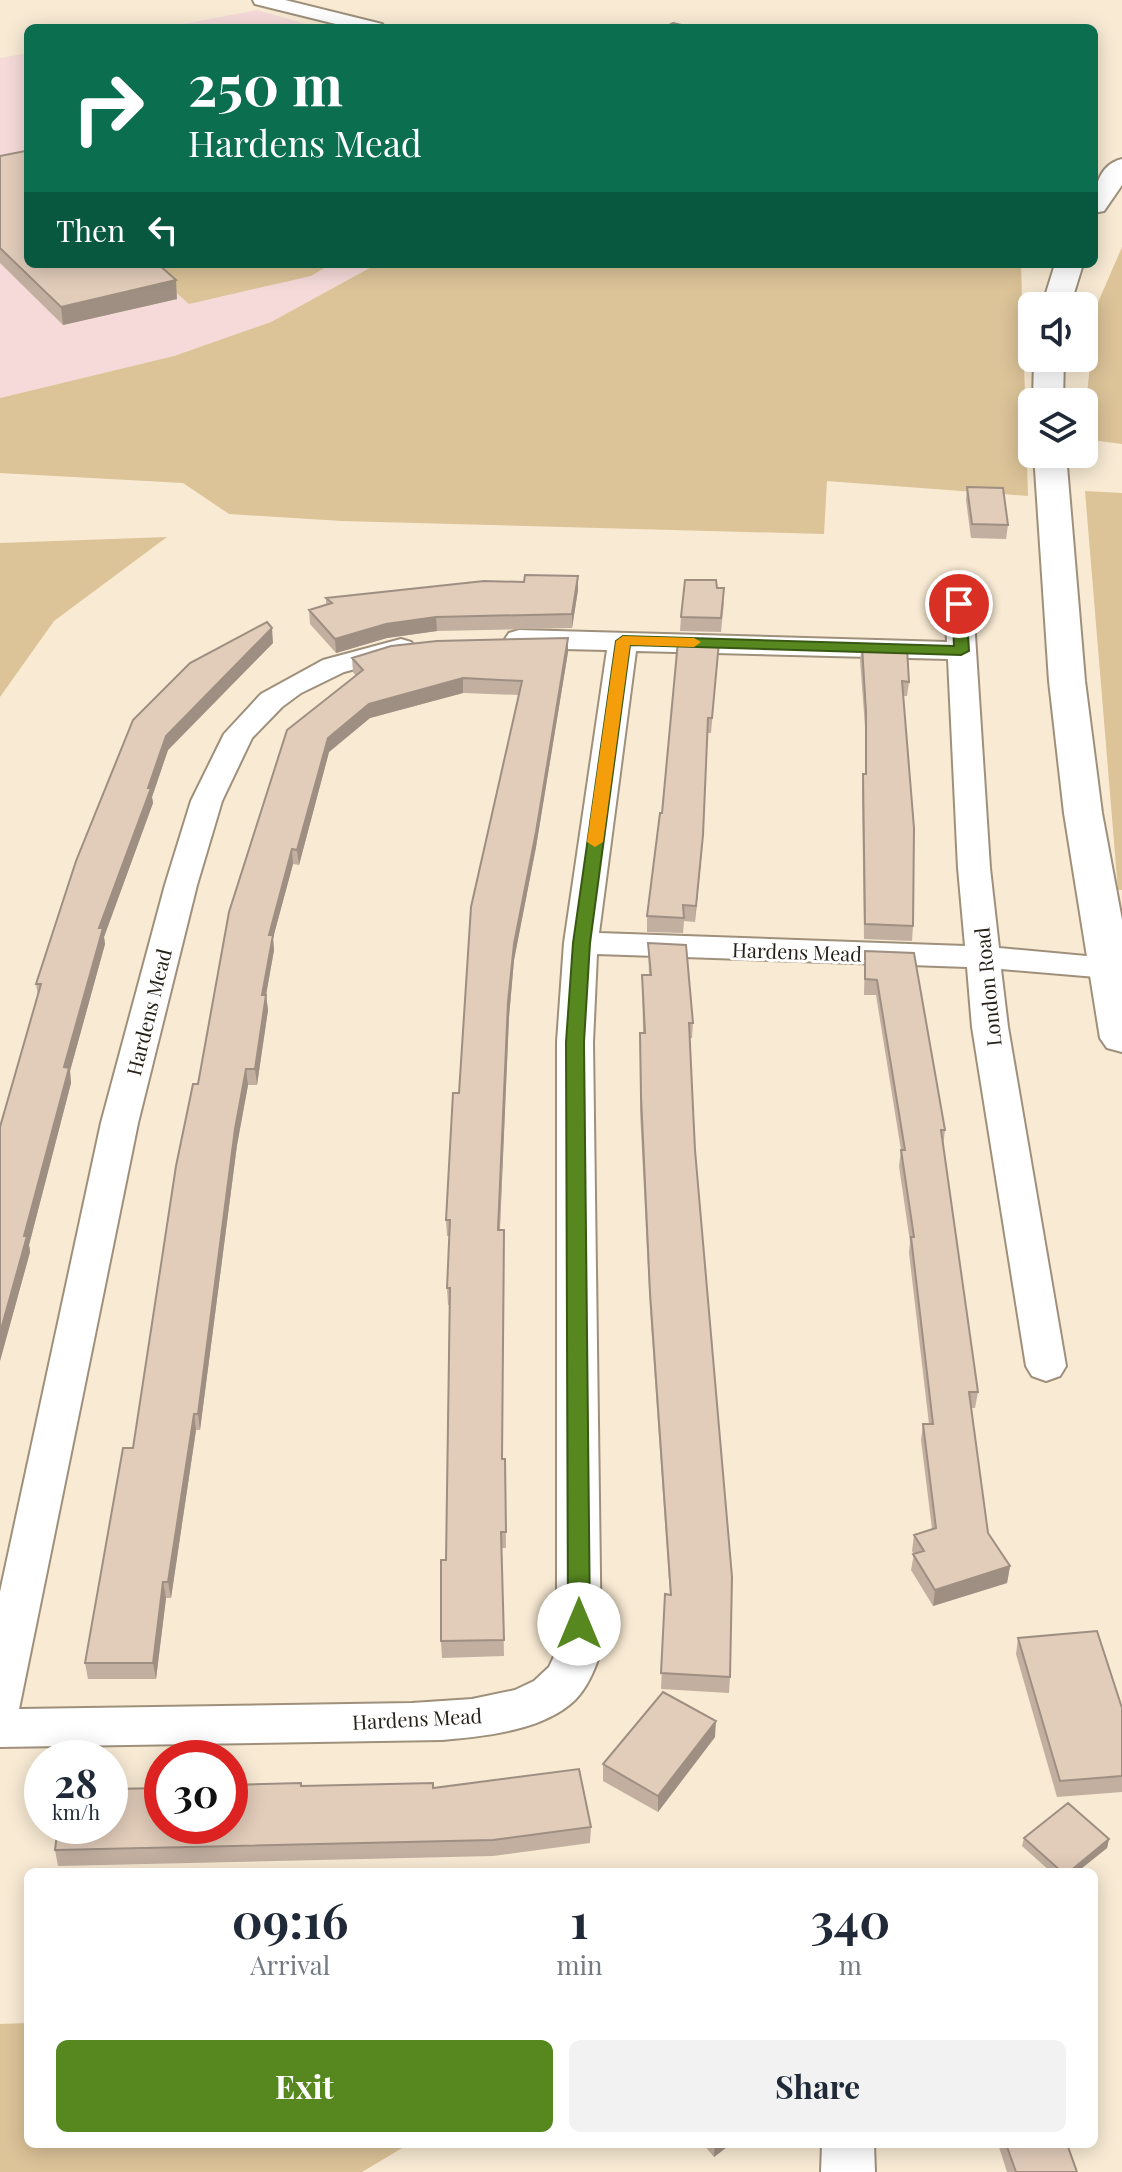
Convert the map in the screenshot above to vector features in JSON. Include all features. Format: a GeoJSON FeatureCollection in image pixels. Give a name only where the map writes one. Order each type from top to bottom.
{"type":"FeatureCollection","features":[{"type":"Feature","properties":{"kind":"street"},"geometry":{"type":"LineString","coordinates":[[262,0],[359,24]]}},
{"type":"Feature","properties":{"kind":"street"},"geometry":{"type":"LineString","coordinates":[[1098,199],[1122,167]]}},
{"type":"Feature","properties":{"kind":"street"},"geometry":{"type":"LineString","coordinates":[[1060,292],[1068,268]]}},
{"type":"Feature","properties":{"kind":"street"},"geometry":{"type":"LineString","coordinates":[[1051,468],[1067,681],[1083,813],[1122,1038]]}},
{"type":"Feature","properties":{"kind":"street","name":"London Road"},"geometry":{"type":"LineString","coordinates":[[959,604],[974,868],[990,1027],[1046,1366]]}},
{"type":"Feature","properties":{"kind":"street"},"geometry":{"type":"LineString","coordinates":[[484,640],[961,651]]}},
{"type":"Feature","properties":{"kind":"street","name":"Hardens Mead"},"geometry":{"type":"LineString","coordinates":[[0,1728],[453,1719],[532,1702],[564,1683],[573,1669],[579,1650],[575,1042],[581,943],[623,641]]}},
{"type":"Feature","properties":{"kind":"street","name":"Hardens Mead"},"geometry":{"type":"LineString","coordinates":[[0,1701],[87,1264],[147,1007],[200,827],[227,752],[265,707],[307,678],[360,657],[437,643]]}},
{"type":"Feature","properties":{"kind":"street","name":"Hardens Mead"},"geometry":{"type":"LineString","coordinates":[[581,943],[984,957],[1108,968]]}},
{"type":"Feature","properties":{"kind":"street"},"geometry":{"type":"LineString","coordinates":[[848,2148],[848,2172]]}},
{"type":"Feature","properties":{"kind":"shaded area"},"geometry":{"type":"Polygon","coordinates":[[[257,10],[306,24],[183,24],[257,10]]]}},
{"type":"Feature","properties":{"kind":"shaded area"},"geometry":{"type":"Polygon","coordinates":[[[24,54],[24,268],[370,268],[271,322],[174,356],[0,398],[0,58],[24,54]]]}},
{"type":"Feature","properties":{"kind":"shaded area"},"geometry":{"type":"Polygon","coordinates":[[[1122,247],[1122,444],[1098,441],[1098,388],[1088,388],[1089,372],[1098,372],[1098,302],[1122,247]]]}},
{"type":"Feature","properties":{"kind":"shaded area"},"geometry":{"type":"Polygon","coordinates":[[[148,268],[324,268],[311,276],[189,304],[148,268]]]}},
{"type":"Feature","properties":{"kind":"shaded area"},"geometry":{"type":"Polygon","coordinates":[[[370,268],[1021,268],[1018,372],[1024,372],[1025,388],[1018,388],[1018,468],[1027,468],[1028,496],[827,481],[824,534],[342,521],[229,514],[183,483],[0,473],[0,398],[174,356],[271,322],[370,268]]]}},
{"type":"Feature","properties":{"kind":"shaded area"},"geometry":{"type":"Polygon","coordinates":[[[1085,491],[1122,493],[1122,890],[1118,890],[1085,491]]]}},
{"type":"Feature","properties":{"kind":"shaded area"},"geometry":{"type":"Polygon","coordinates":[[[167,537],[54,621],[0,697],[0,543],[167,537]]]}},
{"type":"Feature","properties":{"kind":"shaded area"},"geometry":{"type":"Polygon","coordinates":[[[24,2023],[24,2148],[402,2148],[362,2172],[0,2172],[0,2024],[24,2023]]]}},
{"type":"Feature","properties":{"kind":"building"},"geometry":{"type":"Polygon","coordinates":[[[24,151],[24,268],[162,268],[176,280],[61,307],[0,248],[0,156],[24,151]]]}},
{"type":"Feature","properties":{"kind":"building"},"geometry":{"type":"Polygon","coordinates":[[[967,487],[1003,488],[1008,525],[972,524],[967,487]]]}},
{"type":"Feature","properties":{"kind":"building"},"geometry":{"type":"Polygon","coordinates":[[[525,575],[578,576],[572,614],[436,617],[386,624],[335,639],[309,610],[332,603],[326,598],[484,581],[524,582],[525,575]]]}},
{"type":"Feature","properties":{"kind":"building"},"geometry":{"type":"Polygon","coordinates":[[[685,580],[716,580],[717,588],[724,588],[721,618],[681,617],[685,580]]]}},
{"type":"Feature","properties":{"kind":"building"},"geometry":{"type":"Polygon","coordinates":[[[267,622],[272,628],[166,736],[148,788],[151,788],[99,928],[103,928],[64,1067],[69,1068],[0,1333],[0,1127],[41,984],[36,984],[76,861],[133,720],[190,663],[267,622]]]}},
{"type":"Feature","properties":{"kind":"building"},"geometry":{"type":"Polygon","coordinates":[[[568,638],[514,944],[508,1002],[498,1230],[504,1230],[502,1459],[505,1459],[506,1532],[501,1532],[504,1640],[441,1641],[441,1560],[446,1560],[450,1288],[447,1288],[450,1220],[446,1220],[453,1093],[459,1093],[471,907],[522,681],[463,678],[369,704],[328,738],[297,850],[292,849],[269,935],[273,935],[262,995],[266,995],[255,1069],[246,1069],[235,1129],[198,1414],[194,1414],[168,1582],[163,1582],[153,1663],[85,1663],[123,1448],[133,1448],[176,1166],[193,1084],[198,1084],[229,912],[287,730],[363,670],[352,658],[391,646],[437,641],[568,638]]]}},
{"type":"Feature","properties":{"kind":"building"},"geometry":{"type":"Polygon","coordinates":[[[678,641],[719,642],[712,718],[708,718],[703,835],[696,906],[683,905],[684,918],[647,916],[662,813],[678,641]]]}},
{"type":"Feature","properties":{"kind":"building"},"geometry":{"type":"Polygon","coordinates":[[[862,646],[907,648],[909,682],[902,681],[914,828],[913,926],[865,924],[863,774],[866,774],[866,712],[862,646]]]}},
{"type":"Feature","properties":{"kind":"building"},"geometry":{"type":"Polygon","coordinates":[[[648,943],[686,945],[693,1023],[689,1023],[695,1150],[732,1577],[730,1677],[661,1673],[665,1594],[671,1595],[650,1293],[641,1096],[640,1033],[645,1033],[642,975],[651,975],[648,943]]]}},
{"type":"Feature","properties":{"kind":"building"},"geometry":{"type":"Polygon","coordinates":[[[865,951],[914,953],[945,1130],[941,1130],[978,1392],[969,1392],[988,1533],[1010,1566],[935,1590],[913,1554],[924,1551],[914,1535],[936,1528],[923,1424],[933,1424],[911,1237],[914,1237],[901,1150],[905,1150],[877,980],[865,979],[865,951]]]}},
{"type":"Feature","properties":{"kind":"building"},"geometry":{"type":"Polygon","coordinates":[[[1097,1631],[1122,1708],[1122,1776],[1060,1781],[1018,1638],[1097,1631]]]}},
{"type":"Feature","properties":{"kind":"building"},"geometry":{"type":"Polygon","coordinates":[[[663,1692],[716,1721],[658,1796],[603,1764],[663,1692]]]}},
{"type":"Feature","properties":{"kind":"building"},"geometry":{"type":"Polygon","coordinates":[[[579,1769],[591,1827],[493,1840],[55,1850],[56,1844],[128,1844],[128,1789],[144,1788],[144,1844],[248,1844],[248,1784],[433,1783],[433,1788],[579,1769]]]}},
{"type":"Feature","properties":{"kind":"building"},"geometry":{"type":"Polygon","coordinates":[[[1068,1803],[1109,1839],[1074,1868],[1058,1868],[1024,1838],[1068,1803]]]}},
{"type":"Feature","properties":{"kind":"building"},"geometry":{"type":"Polygon","coordinates":[[[1007,2148],[1068,2148],[1077,2172],[1016,2172],[1007,2148]]]}},
{"type":"Feature","properties":{"kind":"slow traffic"},"geometry":{"type":"LineString","coordinates":[[595,842],[623,641],[694,642]]}},
{"type":"Feature","properties":{"kind":"route"},"geometry":{"type":"LineString","coordinates":[[579,1624],[575,1042],[581,943],[623,641],[961,651],[959,604]]}}]}
